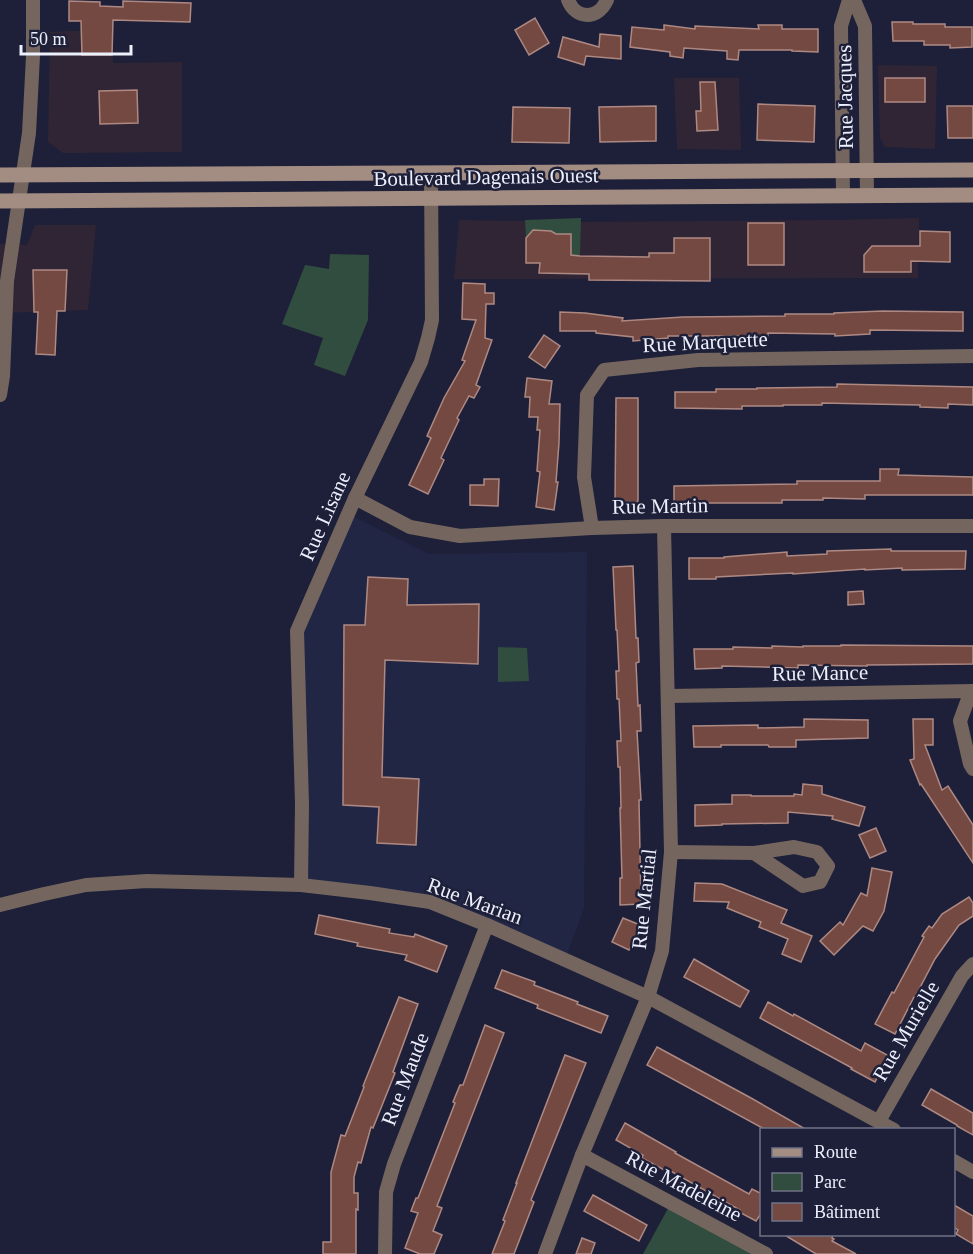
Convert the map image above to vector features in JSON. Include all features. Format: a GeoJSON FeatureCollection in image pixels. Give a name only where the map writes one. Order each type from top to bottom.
{"type":"FeatureCollection","features":[{"type":"Feature","properties":{"kind":"main road","name":"Boulevard Dagenais Ouest"},"geometry":{"type":"LineString","coordinates":[[0,175],[973,170]]}},
{"type":"Feature","properties":{"kind":"main road","name":"Boulevard Dagenais Ouest"},"geometry":{"type":"LineString","coordinates":[[0,201],[973,195]]}},
{"type":"Feature","properties":{"kind":"street"},"geometry":{"type":"LineString","coordinates":[[0,395],[3,376],[6,291],[28,133],[32,75],[33,0]]}},
{"type":"Feature","properties":{"kind":"street"},"geometry":{"type":"LineString","coordinates":[[568,0],[574,11],[586,15],[599,12],[607,0]]}},
{"type":"Feature","properties":{"kind":"street","name":"Rue Jacques"},"geometry":{"type":"LineString","coordinates":[[843,196],[841,26],[849,0]]}},
{"type":"Feature","properties":{"kind":"street","name":"Rue Jacques"},"geometry":{"type":"LineString","coordinates":[[854,0],[865,26],[867,196]]}},
{"type":"Feature","properties":{"kind":"street","name":"Rue Lisane"},"geometry":{"type":"LineString","coordinates":[[301,885],[302,804],[297,631],[355,498],[421,362],[432,320],[431,173]]}},
{"type":"Feature","properties":{"kind":"street","name":"Rue Marquette"},"geometry":{"type":"LineString","coordinates":[[592,528],[584,477],[586,395],[604,370],[698,360],[973,356]]}},
{"type":"Feature","properties":{"kind":"street","name":"Rue Martin"},"geometry":{"type":"LineString","coordinates":[[355,498],[410,526],[460,536],[664,526],[973,526]]}},
{"type":"Feature","properties":{"kind":"street","name":"Rue Martial"},"geometry":{"type":"LineString","coordinates":[[545,1254],[582,1155],[648,997],[662,951],[671,852],[664,526]]}},
{"type":"Feature","properties":{"kind":"street"},"geometry":{"type":"LineString","coordinates":[[972,691],[960,721],[973,769]]}},
{"type":"Feature","properties":{"kind":"street","name":"Rue Mance"},"geometry":{"type":"LineString","coordinates":[[668,696],[972,691]]}},
{"type":"Feature","properties":{"kind":"street"},"geometry":{"type":"LineString","coordinates":[[671,852],[754,853],[794,847],[817,852],[828,866],[820,882],[804,886],[754,853]]}},
{"type":"Feature","properties":{"kind":"street","name":"Rue Marian"},"geometry":{"type":"LineString","coordinates":[[0,905],[86,885],[147,881],[301,885],[430,902],[487,924],[648,997],[891,1128]]}},
{"type":"Feature","properties":{"kind":"street","name":"Rue Maude"},"geometry":{"type":"LineString","coordinates":[[384,1254],[386,1192],[394,1164],[487,924]]}},
{"type":"Feature","properties":{"kind":"street","name":"Rue Murielle"},"geometry":{"type":"LineString","coordinates":[[879,1121],[968,979],[973,964]]}},
{"type":"Feature","properties":{"kind":"street","name":"Rue Madeleine"},"geometry":{"type":"LineString","coordinates":[[582,1155],[766,1254]]}},
{"type":"Feature","properties":{"kind":"street"},"geometry":{"type":"LineString","coordinates":[[955,1162],[973,1172]]}},
{"type":"Feature","properties":{"kind":"shaded area"},"geometry":{"type":"Polygon","coordinates":[[[112,29],[113,63],[182,62],[182,152],[63,153],[48,142],[50,32],[112,29]]]}},
{"type":"Feature","properties":{"kind":"shaded area"},"geometry":{"type":"Polygon","coordinates":[[[878,65],[937,66],[935,149],[885,147],[880,138],[878,65]]]}},
{"type":"Feature","properties":{"kind":"shaded area"},"geometry":{"type":"Polygon","coordinates":[[[674,78],[739,78],[741,150],[677,149],[674,78]]]}},
{"type":"Feature","properties":{"kind":"shaded area"},"geometry":{"type":"Polygon","coordinates":[[[919,218],[918,278],[454,279],[459,220],[584,222],[919,218]]]}},
{"type":"Feature","properties":{"kind":"shaded area"},"geometry":{"type":"Polygon","coordinates":[[[35,225],[96,225],[88,310],[0,313],[0,244],[27,245],[35,225]]]}},
{"type":"Feature","properties":{"kind":"shaded area"},"geometry":{"type":"Polygon","coordinates":[[[354,517],[429,554],[587,552],[584,908],[565,960],[430,902],[301,885],[297,631],[354,517]]]}},
{"type":"Feature","properties":{"kind":"green space"},"geometry":{"type":"Polygon","coordinates":[[[581,218],[580,255],[571,255],[571,234],[533,230],[526,238],[525,220],[581,218]]]}},
{"type":"Feature","properties":{"kind":"green space"},"geometry":{"type":"Polygon","coordinates":[[[330,254],[369,255],[368,320],[345,376],[314,365],[323,338],[282,324],[305,265],[329,269],[330,254]]]}},
{"type":"Feature","properties":{"kind":"green space"},"geometry":{"type":"Polygon","coordinates":[[[498,647],[527,648],[529,681],[498,682],[498,647]]]}},
{"type":"Feature","properties":{"kind":"green space"},"geometry":{"type":"Polygon","coordinates":[[[671,1203],[766,1254],[643,1254],[671,1203]]]}},
{"type":"Feature","properties":{"kind":"building"},"geometry":{"type":"Polygon","coordinates":[[[69,1],[100,2],[100,6],[123,7],[123,1],[191,3],[190,22],[113,20],[112,55],[82,55],[81,21],[69,21],[69,1]]]}},
{"type":"Feature","properties":{"kind":"building"},"geometry":{"type":"Polygon","coordinates":[[[535,18],[549,43],[529,55],[515,30],[535,18]]]}},
{"type":"Feature","properties":{"kind":"building"},"geometry":{"type":"Polygon","coordinates":[[[892,22],[972,27],[972,47],[950,48],[950,45],[924,45],[924,41],[893,41],[892,22]]]}},
{"type":"Feature","properties":{"kind":"building"},"geometry":{"type":"Polygon","coordinates":[[[664,25],[695,29],[695,26],[759,29],[758,25],[782,25],[782,29],[818,29],[818,52],[739,50],[738,60],[727,59],[727,51],[684,48],[683,58],[670,56],[670,52],[630,47],[632,27],[664,30],[664,25]]]}},
{"type":"Feature","properties":{"kind":"building"},"geometry":{"type":"Polygon","coordinates":[[[600,34],[621,36],[621,59],[586,56],[584,65],[558,57],[563,37],[599,47],[600,34]]]}},
{"type":"Feature","properties":{"kind":"building"},"geometry":{"type":"Polygon","coordinates":[[[885,78],[925,78],[925,102],[885,102],[885,78]]]}},
{"type":"Feature","properties":{"kind":"building"},"geometry":{"type":"Polygon","coordinates":[[[700,82],[715,82],[718,130],[697,131],[696,111],[701,111],[700,82]]]}},
{"type":"Feature","properties":{"kind":"building"},"geometry":{"type":"Polygon","coordinates":[[[137,90],[138,123],[100,124],[99,91],[137,90]]]}},
{"type":"Feature","properties":{"kind":"building"},"geometry":{"type":"Polygon","coordinates":[[[758,104],[815,106],[814,142],[757,140],[758,104]]]}},
{"type":"Feature","properties":{"kind":"building"},"geometry":{"type":"Polygon","coordinates":[[[656,106],[656,141],[600,142],[599,107],[656,106]]]}},
{"type":"Feature","properties":{"kind":"building"},"geometry":{"type":"Polygon","coordinates":[[[947,106],[973,106],[973,138],[948,138],[947,106]]]}},
{"type":"Feature","properties":{"kind":"building"},"geometry":{"type":"Polygon","coordinates":[[[513,107],[570,108],[569,143],[512,142],[513,107]]]}},
{"type":"Feature","properties":{"kind":"building"},"geometry":{"type":"Polygon","coordinates":[[[748,223],[784,223],[784,265],[748,265],[748,223]]]}},
{"type":"Feature","properties":{"kind":"building"},"geometry":{"type":"Polygon","coordinates":[[[533,230],[571,234],[571,255],[580,256],[649,257],[649,253],[674,253],[674,238],[710,238],[710,281],[589,280],[589,274],[539,273],[540,263],[526,263],[526,238],[533,230]]]}},
{"type":"Feature","properties":{"kind":"building"},"geometry":{"type":"Polygon","coordinates":[[[920,231],[950,232],[950,262],[911,261],[911,272],[864,272],[864,255],[872,246],[920,246],[920,231]]]}},
{"type":"Feature","properties":{"kind":"building"},"geometry":{"type":"Polygon","coordinates":[[[33,270],[67,270],[65,311],[57,311],[55,355],[36,354],[38,312],[34,312],[33,270]]]}},
{"type":"Feature","properties":{"kind":"building"},"geometry":{"type":"Polygon","coordinates":[[[463,283],[485,284],[485,293],[494,293],[494,304],[486,304],[485,338],[492,340],[476,385],[480,387],[474,398],[469,396],[457,418],[459,420],[441,458],[444,460],[428,494],[409,485],[431,438],[427,436],[444,398],[465,361],[462,360],[476,320],[462,319],[463,283]]]}},
{"type":"Feature","properties":{"kind":"building"},"geometry":{"type":"Polygon","coordinates":[[[883,311],[963,312],[963,331],[870,330],[870,334],[835,336],[835,334],[768,333],[768,336],[668,336],[668,338],[633,341],[633,337],[596,333],[596,331],[560,331],[560,312],[623,318],[622,321],[883,311]]]}},
{"type":"Feature","properties":{"kind":"building"},"geometry":{"type":"Polygon","coordinates":[[[544,335],[560,346],[545,368],[529,357],[544,335]]]}},
{"type":"Feature","properties":{"kind":"building"},"geometry":{"type":"Polygon","coordinates":[[[527,378],[552,381],[549,404],[560,404],[556,482],[558,482],[554,510],[536,507],[540,472],[537,471],[540,430],[537,430],[538,417],[529,417],[530,397],[525,397],[527,378]]]}},
{"type":"Feature","properties":{"kind":"building"},"geometry":{"type":"Polygon","coordinates":[[[837,384],[973,387],[973,405],[948,404],[948,408],[920,407],[920,405],[822,403],[822,405],[742,406],[742,409],[675,408],[675,392],[837,387],[837,384]]]}},
{"type":"Feature","properties":{"kind":"building"},"geometry":{"type":"Polygon","coordinates":[[[616,398],[638,398],[638,502],[615,502],[616,398]]]}},
{"type":"Feature","properties":{"kind":"building"},"geometry":{"type":"Polygon","coordinates":[[[880,469],[899,469],[898,475],[973,477],[973,495],[865,495],[865,499],[823,498],[823,500],[782,500],[782,503],[674,505],[674,486],[797,484],[797,481],[880,481],[880,469]]]}},
{"type":"Feature","properties":{"kind":"building"},"geometry":{"type":"Polygon","coordinates":[[[484,479],[499,479],[498,506],[470,505],[470,485],[484,485],[484,479]]]}},
{"type":"Feature","properties":{"kind":"building"},"geometry":{"type":"Polygon","coordinates":[[[891,549],[891,551],[966,551],[965,569],[865,569],[689,579],[689,558],[724,558],[787,552],[787,556],[827,554],[827,551],[891,549]]]}},
{"type":"Feature","properties":{"kind":"building"},"geometry":{"type":"Polygon","coordinates":[[[633,566],[641,731],[637,731],[641,800],[639,800],[641,904],[620,905],[621,808],[617,741],[621,741],[619,699],[617,699],[616,671],[619,671],[613,567],[633,566]]]}},
{"type":"Feature","properties":{"kind":"building"},"geometry":{"type":"Polygon","coordinates":[[[368,577],[408,579],[407,605],[479,604],[478,664],[385,660],[382,777],[419,779],[416,845],[377,843],[379,807],[343,805],[344,625],[365,625],[368,577]]]}},
{"type":"Feature","properties":{"kind":"building"},"geometry":{"type":"Polygon","coordinates":[[[863,591],[864,604],[848,605],[848,592],[863,591]]]}},
{"type":"Feature","properties":{"kind":"building"},"geometry":{"type":"Polygon","coordinates":[[[841,645],[973,646],[973,664],[798,665],[798,668],[722,666],[722,668],[695,669],[694,649],[841,645]]]}},
{"type":"Feature","properties":{"kind":"building"},"geometry":{"type":"Polygon","coordinates":[[[804,719],[868,720],[868,738],[796,740],[796,747],[721,745],[721,747],[694,747],[693,726],[804,727],[804,719]]]}},
{"type":"Feature","properties":{"kind":"building"},"geometry":{"type":"Polygon","coordinates":[[[913,719],[933,719],[933,745],[925,745],[942,790],[948,786],[973,825],[973,863],[920,785],[910,760],[914,759],[913,719]]]}},
{"type":"Feature","properties":{"kind":"building"},"geometry":{"type":"Polygon","coordinates":[[[803,784],[822,786],[822,794],[865,807],[859,826],[832,819],[833,816],[788,812],[788,823],[695,826],[695,805],[732,804],[732,795],[802,795],[803,784]]]}},
{"type":"Feature","properties":{"kind":"building"},"geometry":{"type":"Polygon","coordinates":[[[876,828],[886,851],[870,858],[859,835],[876,828]]]}},
{"type":"Feature","properties":{"kind":"building"},"geometry":{"type":"Polygon","coordinates":[[[872,868],[892,872],[884,911],[873,931],[863,926],[834,955],[820,941],[840,922],[843,925],[861,893],[867,896],[872,868]]]}},
{"type":"Feature","properties":{"kind":"building"},"geometry":{"type":"Polygon","coordinates":[[[695,883],[722,884],[787,910],[781,923],[812,936],[801,962],[782,954],[788,939],[759,927],[761,922],[727,908],[729,902],[694,901],[695,883]]]}},
{"type":"Feature","properties":{"kind":"building"},"geometry":{"type":"Polygon","coordinates":[[[969,897],[973,903],[973,916],[959,925],[935,959],[895,1034],[875,1024],[929,926],[932,928],[942,914],[969,897]]]}},
{"type":"Feature","properties":{"kind":"building"},"geometry":{"type":"Polygon","coordinates":[[[319,915],[390,929],[389,933],[414,937],[415,934],[447,946],[437,972],[405,960],[407,955],[357,946],[358,943],[315,934],[319,915]]]}},
{"type":"Feature","properties":{"kind":"building"},"geometry":{"type":"Polygon","coordinates":[[[623,918],[640,925],[629,950],[612,942],[623,918]]]}},
{"type":"Feature","properties":{"kind":"building"},"geometry":{"type":"Polygon","coordinates":[[[694,959],[749,991],[740,1007],[684,977],[694,959]]]}},
{"type":"Feature","properties":{"kind":"building"},"geometry":{"type":"Polygon","coordinates":[[[502,970],[535,982],[534,985],[608,1016],[601,1033],[537,1008],[538,1005],[495,988],[502,970]]]}},
{"type":"Feature","properties":{"kind":"building"},"geometry":{"type":"Polygon","coordinates":[[[399,997],[418,1004],[393,1072],[395,1073],[373,1128],[371,1127],[361,1163],[358,1162],[354,1177],[354,1193],[358,1193],[356,1254],[323,1254],[323,1242],[331,1242],[331,1172],[341,1135],[345,1136],[399,997]]]}},
{"type":"Feature","properties":{"kind":"building"},"geometry":{"type":"Polygon","coordinates":[[[768,1002],[861,1051],[865,1043],[889,1056],[875,1082],[760,1018],[768,1002]]]}},
{"type":"Feature","properties":{"kind":"building"},"geometry":{"type":"Polygon","coordinates":[[[485,1025],[504,1033],[437,1206],[442,1208],[433,1231],[442,1235],[434,1254],[420,1254],[405,1248],[418,1213],[411,1211],[485,1025]]]}},
{"type":"Feature","properties":{"kind":"building"},"geometry":{"type":"Polygon","coordinates":[[[657,1047],[804,1128],[762,1128],[647,1065],[657,1047]]]}},
{"type":"Feature","properties":{"kind":"building"},"geometry":{"type":"Polygon","coordinates":[[[565,1055],[586,1063],[531,1200],[534,1202],[514,1254],[492,1254],[516,1183],[565,1055]]]}},
{"type":"Feature","properties":{"kind":"building"},"geometry":{"type":"Polygon","coordinates":[[[931,1089],[973,1113],[973,1135],[922,1105],[931,1089]]]}},
{"type":"Feature","properties":{"kind":"building"},"geometry":{"type":"Polygon","coordinates":[[[625,1123],[749,1194],[752,1189],[760,1193],[760,1215],[756,1221],[667,1169],[666,1171],[642,1158],[643,1155],[616,1140],[625,1123]]]}},
{"type":"Feature","properties":{"kind":"building"},"geometry":{"type":"Polygon","coordinates":[[[593,1195],[647,1225],[639,1241],[584,1211],[593,1195]]]}},
{"type":"Feature","properties":{"kind":"building"},"geometry":{"type":"Polygon","coordinates":[[[955,1206],[973,1216],[973,1244],[956,1234],[958,1230],[955,1228],[955,1206]]]}},
{"type":"Feature","properties":{"kind":"building"},"geometry":{"type":"Polygon","coordinates":[[[786,1236],[832,1236],[832,1241],[856,1254],[816,1254],[786,1236]]]}},
{"type":"Feature","properties":{"kind":"building"},"geometry":{"type":"Polygon","coordinates":[[[582,1238],[595,1243],[591,1254],[576,1254],[582,1238]]]}}]}
